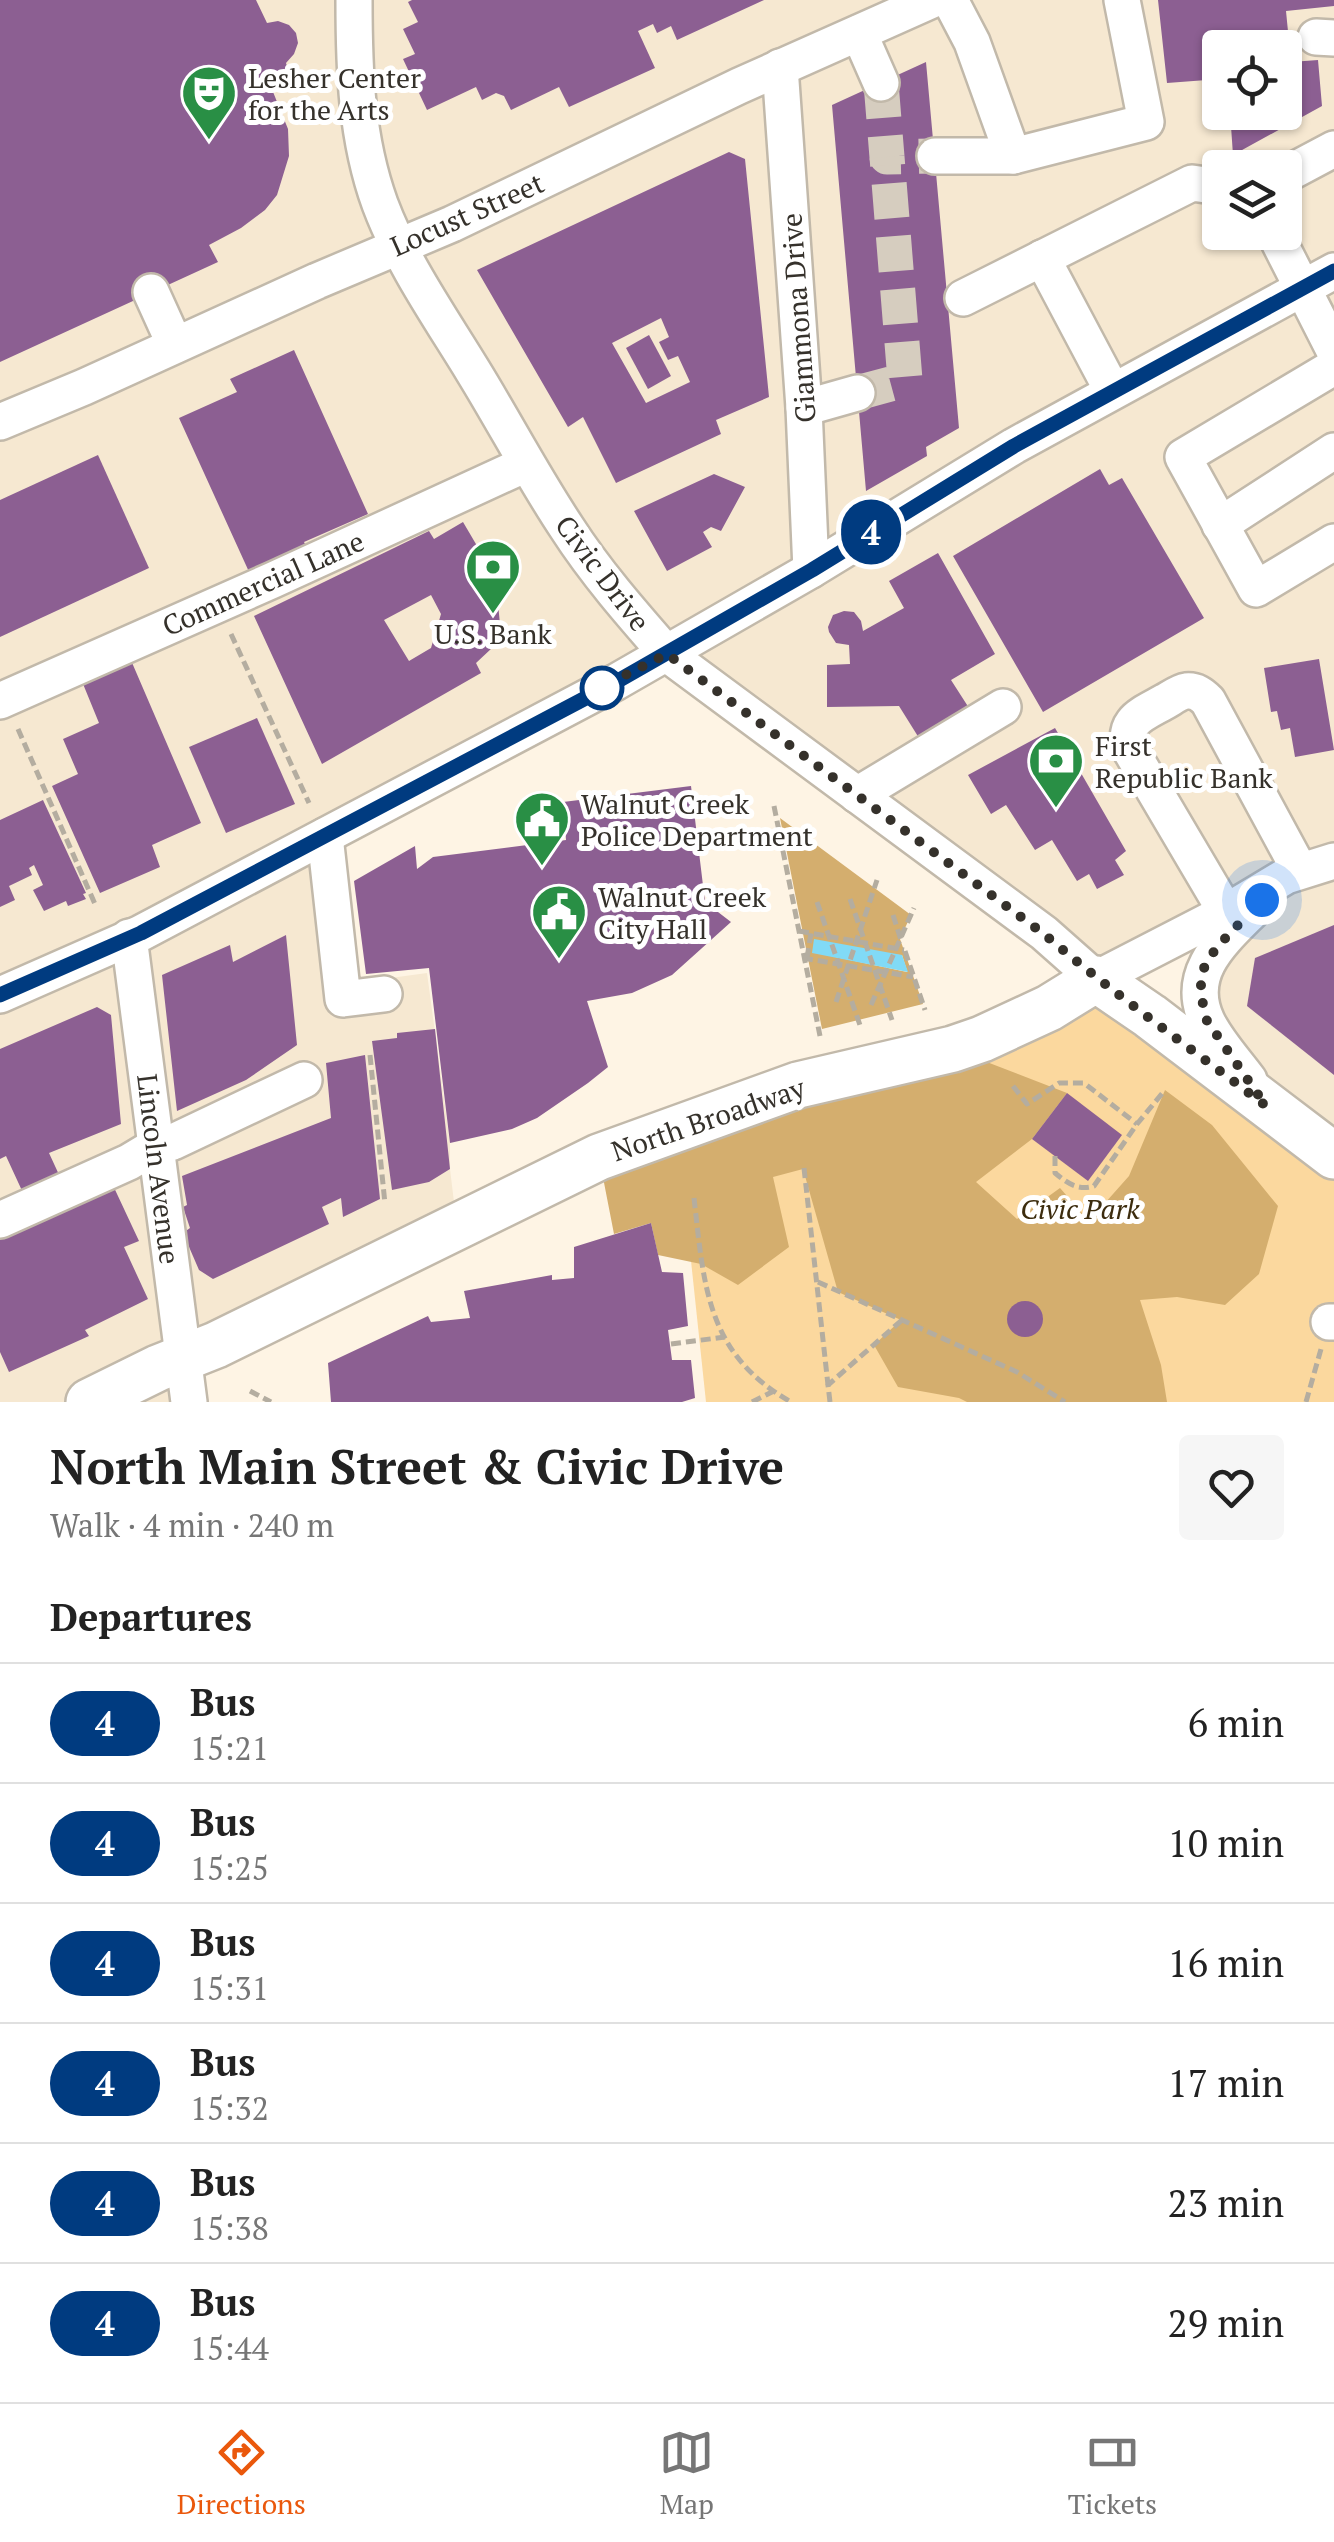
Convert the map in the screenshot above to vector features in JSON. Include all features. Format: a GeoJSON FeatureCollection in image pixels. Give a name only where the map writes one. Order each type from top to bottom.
{"type":"FeatureCollection","features":[{"type":"Feature","properties":{"kind":"main road","name":"Civic Drive"},"geometry":{"type":"LineString","coordinates":[[1096,978],[1334,1156]]}},
{"type":"Feature","properties":{"kind":"main road","name":"North Broadway"},"geometry":{"type":"LineString","coordinates":[[88,1402],[216,1345],[599,1157],[798,1086],[982,1039],[1049,1008],[1096,978]]}},
{"type":"Feature","properties":{"kind":"street","name":"Civic Drive"},"geometry":{"type":"LineString","coordinates":[[354,0],[354,73],[364,149],[380,205],[399,246],[526,464],[568,531],[622,603],[667,654],[1044,934],[1096,978]]}},
{"type":"Feature","properties":{"kind":"street","name":"Locust Street"},"geometry":{"type":"LineString","coordinates":[[0,421],[452,224],[932,0]]}},
{"type":"Feature","properties":{"kind":"street"},"geometry":{"type":"LineString","coordinates":[[950,0],[972,42],[1014,156]]}},
{"type":"Feature","properties":{"kind":"street"},"geometry":{"type":"LineString","coordinates":[[934,156],[1014,156],[1146,122],[1122,0]]}},
{"type":"Feature","properties":{"kind":"street"},"geometry":{"type":"LineString","coordinates":[[859,33],[880,83]]}},
{"type":"Feature","properties":{"kind":"street","name":"Giammona Drive"},"geometry":{"type":"LineString","coordinates":[[780,68],[812,570]]}},
{"type":"Feature","properties":{"kind":"street"},"geometry":{"type":"LineString","coordinates":[[1302,166],[1334,149]]}},
{"type":"Feature","properties":{"kind":"street"},"geometry":{"type":"LineString","coordinates":[[964,298],[1192,184],[1202,185]]}},
{"type":"Feature","properties":{"kind":"street"},"geometry":{"type":"LineString","coordinates":[[1283,250],[1334,350]]}},
{"type":"Feature","properties":{"kind":"street"},"geometry":{"type":"LineString","coordinates":[[1042,258],[1112,390]]}},
{"type":"Feature","properties":{"kind":"street"},"geometry":{"type":"LineString","coordinates":[[0,995],[141,933],[667,654],[974,469],[1334,271]]}},
{"type":"Feature","properties":{"kind":"street"},"geometry":{"type":"LineString","coordinates":[[151,292],[175,345]]}},
{"type":"Feature","properties":{"kind":"street"},"geometry":{"type":"LineString","coordinates":[[1334,367],[1183,457],[1256,589],[1334,542]]}},
{"type":"Feature","properties":{"kind":"street"},"geometry":{"type":"LineString","coordinates":[[804,408],[857,393]]}},
{"type":"Feature","properties":{"kind":"street"},"geometry":{"type":"LineString","coordinates":[[1220,525],[1334,451]]}},
{"type":"Feature","properties":{"kind":"street","name":"Commercial Lane"},"geometry":{"type":"LineString","coordinates":[[2,700],[526,464]]}},
{"type":"Feature","properties":{"kind":"street"},"geometry":{"type":"LineString","coordinates":[[1226,912],[1126,738],[1130,724],[1138,716],[1185,691],[1198,692],[1208,701],[1293,874],[1216,948],[1204,968],[1200,991],[1207,1021],[1266,1106]]}},
{"type":"Feature","properties":{"kind":"street"},"geometry":{"type":"LineString","coordinates":[[856,795],[1004,707]]}},
{"type":"Feature","properties":{"kind":"street"},"geometry":{"type":"LineString","coordinates":[[324,836],[343,999],[384,994]]}},
{"type":"Feature","properties":{"kind":"street","name":"North Broadway"},"geometry":{"type":"LineString","coordinates":[[1096,978],[1293,874],[1334,861]]}},
{"type":"Feature","properties":{"kind":"street","name":"Lincoln Avenue"},"geometry":{"type":"LineString","coordinates":[[129,937],[189,1402]]}},
{"type":"Feature","properties":{"kind":"street"},"geometry":{"type":"LineString","coordinates":[[0,1220],[304,1080]]}},
{"type":"Feature","properties":{"kind":"path"},"geometry":{"type":"LineString","coordinates":[[217,604],[309,803]]}},
{"type":"Feature","properties":{"kind":"path"},"geometry":{"type":"LineString","coordinates":[[2,700],[95,904]]}},
{"type":"Feature","properties":{"kind":"path"},"geometry":{"type":"LineString","coordinates":[[774,806],[820,1036]]}},
{"type":"Feature","properties":{"kind":"path"},"geometry":{"type":"LineString","coordinates":[[836,1002],[878,880]]}},
{"type":"Feature","properties":{"kind":"path"},"geometry":{"type":"LineString","coordinates":[[850,898],[892,1020]]}},
{"type":"Feature","properties":{"kind":"path"},"geometry":{"type":"LineString","coordinates":[[817,902],[861,1028]]}},
{"type":"Feature","properties":{"kind":"path"},"geometry":{"type":"LineString","coordinates":[[871,1005],[899,950],[914,908]]}},
{"type":"Feature","properties":{"kind":"path"},"geometry":{"type":"LineString","coordinates":[[893,914],[900,939]]}},
{"type":"Feature","properties":{"kind":"path"},"geometry":{"type":"LineString","coordinates":[[798,931],[899,950]]}},
{"type":"Feature","properties":{"kind":"path"},"geometry":{"type":"LineString","coordinates":[[805,958],[811,933]]}},
{"type":"Feature","properties":{"kind":"path"},"geometry":{"type":"LineString","coordinates":[[899,950],[925,1010]]}},
{"type":"Feature","properties":{"kind":"path"},"geometry":{"type":"LineString","coordinates":[[805,958],[913,977]]}},
{"type":"Feature","properties":{"kind":"path"},"geometry":{"type":"LineString","coordinates":[[370,1055],[385,1204]]}},
{"type":"Feature","properties":{"kind":"path"},"geometry":{"type":"LineString","coordinates":[[1013,1086],[1027,1104],[1059,1083],[1084,1084],[1137,1124]]}},
{"type":"Feature","properties":{"kind":"path"},"geometry":{"type":"LineString","coordinates":[[1055,1156],[1056,1172],[1069,1184],[1085,1189],[1094,1186],[1166,1090]]}},
{"type":"Feature","properties":{"kind":"path"},"geometry":{"type":"LineString","coordinates":[[804,1168],[830,1402]]}},
{"type":"Feature","properties":{"kind":"path"},"geometry":{"type":"LineString","coordinates":[[694,1198],[706,1294],[719,1328],[754,1377],[792,1402]]}},
{"type":"Feature","properties":{"kind":"path"},"geometry":{"type":"LineString","coordinates":[[818,1282],[1017,1372],[1065,1402]]}},
{"type":"Feature","properties":{"kind":"path"},"geometry":{"type":"LineString","coordinates":[[828,1386],[902,1320]]}},
{"type":"Feature","properties":{"kind":"path"},"geometry":{"type":"LineString","coordinates":[[1306,1402],[1331,1322]]}},
{"type":"Feature","properties":{"kind":"path"},"geometry":{"type":"LineString","coordinates":[[671,1344],[725,1338]]}},
{"type":"Feature","properties":{"kind":"path"},"geometry":{"type":"LineString","coordinates":[[250,1390],[271,1402]]}},
{"type":"Feature","properties":{"kind":"path"},"geometry":{"type":"LineString","coordinates":[[752,1402],[774,1391]]}},
{"type":"Feature","properties":{"kind":"shaded area"},"geometry":{"type":"Polygon","coordinates":[[[0,0],[1334,0],[1334,1156],[1266,1105],[1200,991],[1282,880],[1096,979],[667,654],[338,828],[351,891],[361,982],[427,973],[457,1227],[217,1345],[189,1402],[0,1402],[0,0]]]}},
{"type":"Feature","properties":{"kind":"shaded area"},"geometry":{"type":"Polygon","coordinates":[[[780,818],[911,915],[900,939],[923,1004],[822,1029],[780,818]],[[812,952],[907,972],[902,955],[812,952]]]}},
{"type":"Feature","properties":{"kind":"shaded area"},"geometry":{"type":"Polygon","coordinates":[[[953,1049],[1067,1093],[1032,1139],[976,1182],[1017,1219],[1060,1188],[1089,1221],[1129,1176],[1165,1090],[1212,1125],[1278,1206],[1259,1274],[1225,1305],[1177,1297],[1140,1300],[1161,1365],[1167,1402],[967,1402],[898,1387],[874,1345],[901,1320],[838,1292],[803,1169],[773,1177],[789,1247],[738,1285],[701,1264],[658,1255],[651,1223],[614,1234],[599,1157],[953,1049]]]}},
{"type":"Feature","properties":{"kind":"green space","name":"Civic Park"},"geometry":{"type":"Polygon","coordinates":[[[1096,979],[1334,1156],[1334,1402],[706,1402],[677,1129],[1096,979]]]}},
{"type":"Feature","properties":{"kind":"water"},"geometry":{"type":"Polygon","coordinates":[[[814,939],[902,955],[908,972],[812,953],[814,939]]]}},
{"type":"Feature","properties":{"kind":"building"},"geometry":{"type":"Polygon","coordinates":[[[0,0],[256,0],[267,23],[289,25],[298,43],[286,63],[289,73],[269,82],[288,129],[289,156],[277,195],[241,228],[209,245],[218,262],[0,362],[0,0]]]}},
{"type":"Feature","properties":{"kind":"building"},"geometry":{"type":"Polygon","coordinates":[[[764,0],[677,40],[671,26],[657,33],[653,24],[638,31],[655,68],[569,107],[559,87],[511,110],[504,96],[496,93],[482,100],[476,87],[427,110],[403,59],[415,54],[403,29],[418,22],[408,2],[764,0]]]}},
{"type":"Feature","properties":{"kind":"building"},"geometry":{"type":"Polygon","coordinates":[[[1158,0],[1334,0],[1334,6],[1286,11],[1288,30],[1202,30],[1202,80],[1167,83],[1158,0]]]}},
{"type":"Feature","properties":{"kind":"building"},"geometry":{"type":"Polygon","coordinates":[[[1318,60],[1322,106],[1302,117],[1302,61],[1318,60]]]}},
{"type":"Feature","properties":{"kind":"building"},"geometry":{"type":"Polygon","coordinates":[[[926,62],[959,428],[926,447],[927,456],[866,491],[832,105],[926,62]]]}},
{"type":"Feature","properties":{"kind":"building"},"geometry":{"type":"Polygon","coordinates":[[[1231,130],[1278,130],[1242,150],[1233,150],[1231,130]]]}},
{"type":"Feature","properties":{"kind":"building"},"geometry":{"type":"Polygon","coordinates":[[[729,152],[745,159],[769,397],[716,420],[721,434],[616,483],[583,417],[568,427],[477,270],[729,152]],[[661,318],[612,343],[646,403],[690,382],[678,356],[668,360],[659,342],[669,337],[661,318]]]}},
{"type":"Feature","properties":{"kind":"building"},"geometry":{"type":"Polygon","coordinates":[[[649,335],[671,376],[648,389],[626,348],[649,335]]]}},
{"type":"Feature","properties":{"kind":"building"},"geometry":{"type":"Polygon","coordinates":[[[294,350],[368,514],[304,542],[307,548],[250,574],[179,418],[237,392],[230,379],[294,350]]]}},
{"type":"Feature","properties":{"kind":"building"},"geometry":{"type":"Polygon","coordinates":[[[98,455],[149,568],[0,637],[0,500],[98,455]]]}},
{"type":"Feature","properties":{"kind":"building"},"geometry":{"type":"Polygon","coordinates":[[[1100,469],[1109,485],[1122,478],[1204,618],[1043,712],[953,556],[1100,469]]]}},
{"type":"Feature","properties":{"kind":"building"},"geometry":{"type":"Polygon","coordinates":[[[714,474],[745,487],[721,531],[711,527],[703,532],[712,547],[667,571],[634,511],[714,474]]]}},
{"type":"Feature","properties":{"kind":"building"},"geometry":{"type":"Polygon","coordinates":[[[463,522],[503,590],[492,595],[498,604],[500,624],[492,648],[476,663],[481,673],[322,764],[254,616],[429,531],[434,539],[463,522]],[[431,595],[384,620],[409,661],[431,648],[441,614],[431,595]]]}},
{"type":"Feature","properties":{"kind":"building"},"geometry":{"type":"Polygon","coordinates":[[[938,553],[995,654],[951,680],[969,708],[919,738],[899,706],[827,707],[827,665],[850,664],[849,645],[836,643],[829,632],[833,615],[854,612],[863,631],[904,608],[889,581],[938,553]]]}},
{"type":"Feature","properties":{"kind":"building"},"geometry":{"type":"Polygon","coordinates":[[[130,658],[201,823],[152,845],[160,867],[100,893],[52,786],[78,774],[63,739],[99,723],[81,679],[130,658]]]}},
{"type":"Feature","properties":{"kind":"building"},"geometry":{"type":"Polygon","coordinates":[[[1319,659],[1334,750],[1295,757],[1290,728],[1281,730],[1277,711],[1271,712],[1264,668],[1319,659]]]}},
{"type":"Feature","properties":{"kind":"building"},"geometry":{"type":"Polygon","coordinates":[[[257,718],[295,804],[226,833],[189,747],[257,718]]]}},
{"type":"Feature","properties":{"kind":"building","name":"First Republic Bank"},"geometry":{"type":"Polygon","coordinates":[[[1055,728],[1126,851],[1115,860],[1124,875],[1097,889],[1089,874],[1077,881],[1052,840],[1035,850],[1006,805],[991,814],[968,775],[1055,728]]]}},
{"type":"Feature","properties":{"kind":"building","name":"Walnut Creek City Hall"},"geometry":{"type":"Polygon","coordinates":[[[691,786],[705,902],[731,922],[672,975],[632,993],[587,1001],[608,1067],[588,1083],[537,1118],[512,1129],[450,1143],[429,968],[366,974],[354,881],[415,846],[417,869],[433,857],[566,840],[563,802],[691,786]]]}},
{"type":"Feature","properties":{"kind":"building"},"geometry":{"type":"Polygon","coordinates":[[[43,800],[86,899],[68,906],[66,901],[44,911],[33,890],[43,885],[34,865],[29,868],[32,875],[9,886],[15,900],[0,907],[0,820],[43,800]]]}},
{"type":"Feature","properties":{"kind":"building"},"geometry":{"type":"Polygon","coordinates":[[[1334,925],[1334,1075],[1247,1006],[1255,958],[1334,925]]]}},
{"type":"Feature","properties":{"kind":"building"},"geometry":{"type":"Polygon","coordinates":[[[286,935],[297,1045],[246,1080],[177,1111],[162,975],[230,945],[233,962],[286,935]]]}},
{"type":"Feature","properties":{"kind":"building"},"geometry":{"type":"Polygon","coordinates":[[[97,1007],[111,1015],[121,1124],[49,1153],[61,1179],[24,1195],[6,1156],[0,1159],[0,1049],[97,1007]]]}},
{"type":"Feature","properties":{"kind":"building"},"geometry":{"type":"Polygon","coordinates":[[[435,1029],[450,1169],[429,1182],[392,1190],[372,1041],[397,1038],[397,1033],[435,1029]]]}},
{"type":"Feature","properties":{"kind":"building"},"geometry":{"type":"Polygon","coordinates":[[[365,1055],[380,1199],[343,1217],[341,1198],[322,1207],[329,1224],[213,1279],[199,1270],[183,1233],[190,1228],[183,1207],[187,1205],[182,1176],[331,1118],[326,1063],[365,1055]]]}},
{"type":"Feature","properties":{"kind":"building"},"geometry":{"type":"Polygon","coordinates":[[[1067,1093],[1122,1135],[1088,1181],[1032,1139],[1067,1093]]]}},
{"type":"Feature","properties":{"kind":"building"},"geometry":{"type":"Polygon","coordinates":[[[110,1179],[139,1241],[124,1247],[148,1299],[85,1330],[89,1336],[9,1372],[0,1352],[0,1230],[110,1179]]]}},
{"type":"Feature","properties":{"kind":"building"},"geometry":{"type":"Polygon","coordinates":[[[651,1223],[662,1272],[683,1273],[688,1326],[668,1330],[672,1360],[691,1360],[695,1398],[682,1402],[331,1402],[328,1363],[428,1316],[431,1322],[470,1318],[464,1291],[552,1275],[552,1280],[574,1278],[574,1247],[651,1223]]]}},
{"type":"Feature","properties":{"kind":"building"},"geometry":{"type":"Polygon","coordinates":[[[1025,1301],[1038,1306],[1043,1319],[1038,1332],[1025,1337],[1012,1332],[1007,1319],[1012,1306],[1025,1301]]]}},
{"type":"Feature","properties":{"kind":"tunnel"},"geometry":{"type":"LineString","coordinates":[[881,83],[887,157],[935,156]]}},
{"type":"Feature","properties":{"kind":"tunnel"},"geometry":{"type":"LineString","coordinates":[[857,393],[905,380],[887,157]]}},
{"type":"Feature","properties":{"kind":"bus line","name":"4"},"geometry":{"type":"LineString","coordinates":[[0,995],[141,933],[616,682],[812,570],[1014,446],[1334,271]]}},
{"type":"Feature","properties":{"kind":"place","name":"Lesher Center for the Arts"},"geometry":{"type":"Point","coordinates":[209,142]}},
{"type":"Feature","properties":{"kind":"place","name":"U.S. Bank"},"geometry":{"type":"Point","coordinates":[493,616]}},
{"type":"Feature","properties":{"kind":"place","name":"First Republic Bank"},"geometry":{"type":"Point","coordinates":[1056,810]}},
{"type":"Feature","properties":{"kind":"place","name":"Walnut Creek Police Department"},"geometry":{"type":"Point","coordinates":[542,868]}},
{"type":"Feature","properties":{"kind":"place","name":"Walnut Creek City Hall"},"geometry":{"type":"Point","coordinates":[559,961]}},
{"type":"Feature","properties":{"kind":"route"},"geometry":{"type":"LineString","coordinates":[[602,688],[598,689],[667,654],[1044,934],[1266,1106],[1207,1021],[1200,991],[1204,968],[1216,948],[1262,900]]}}]}
